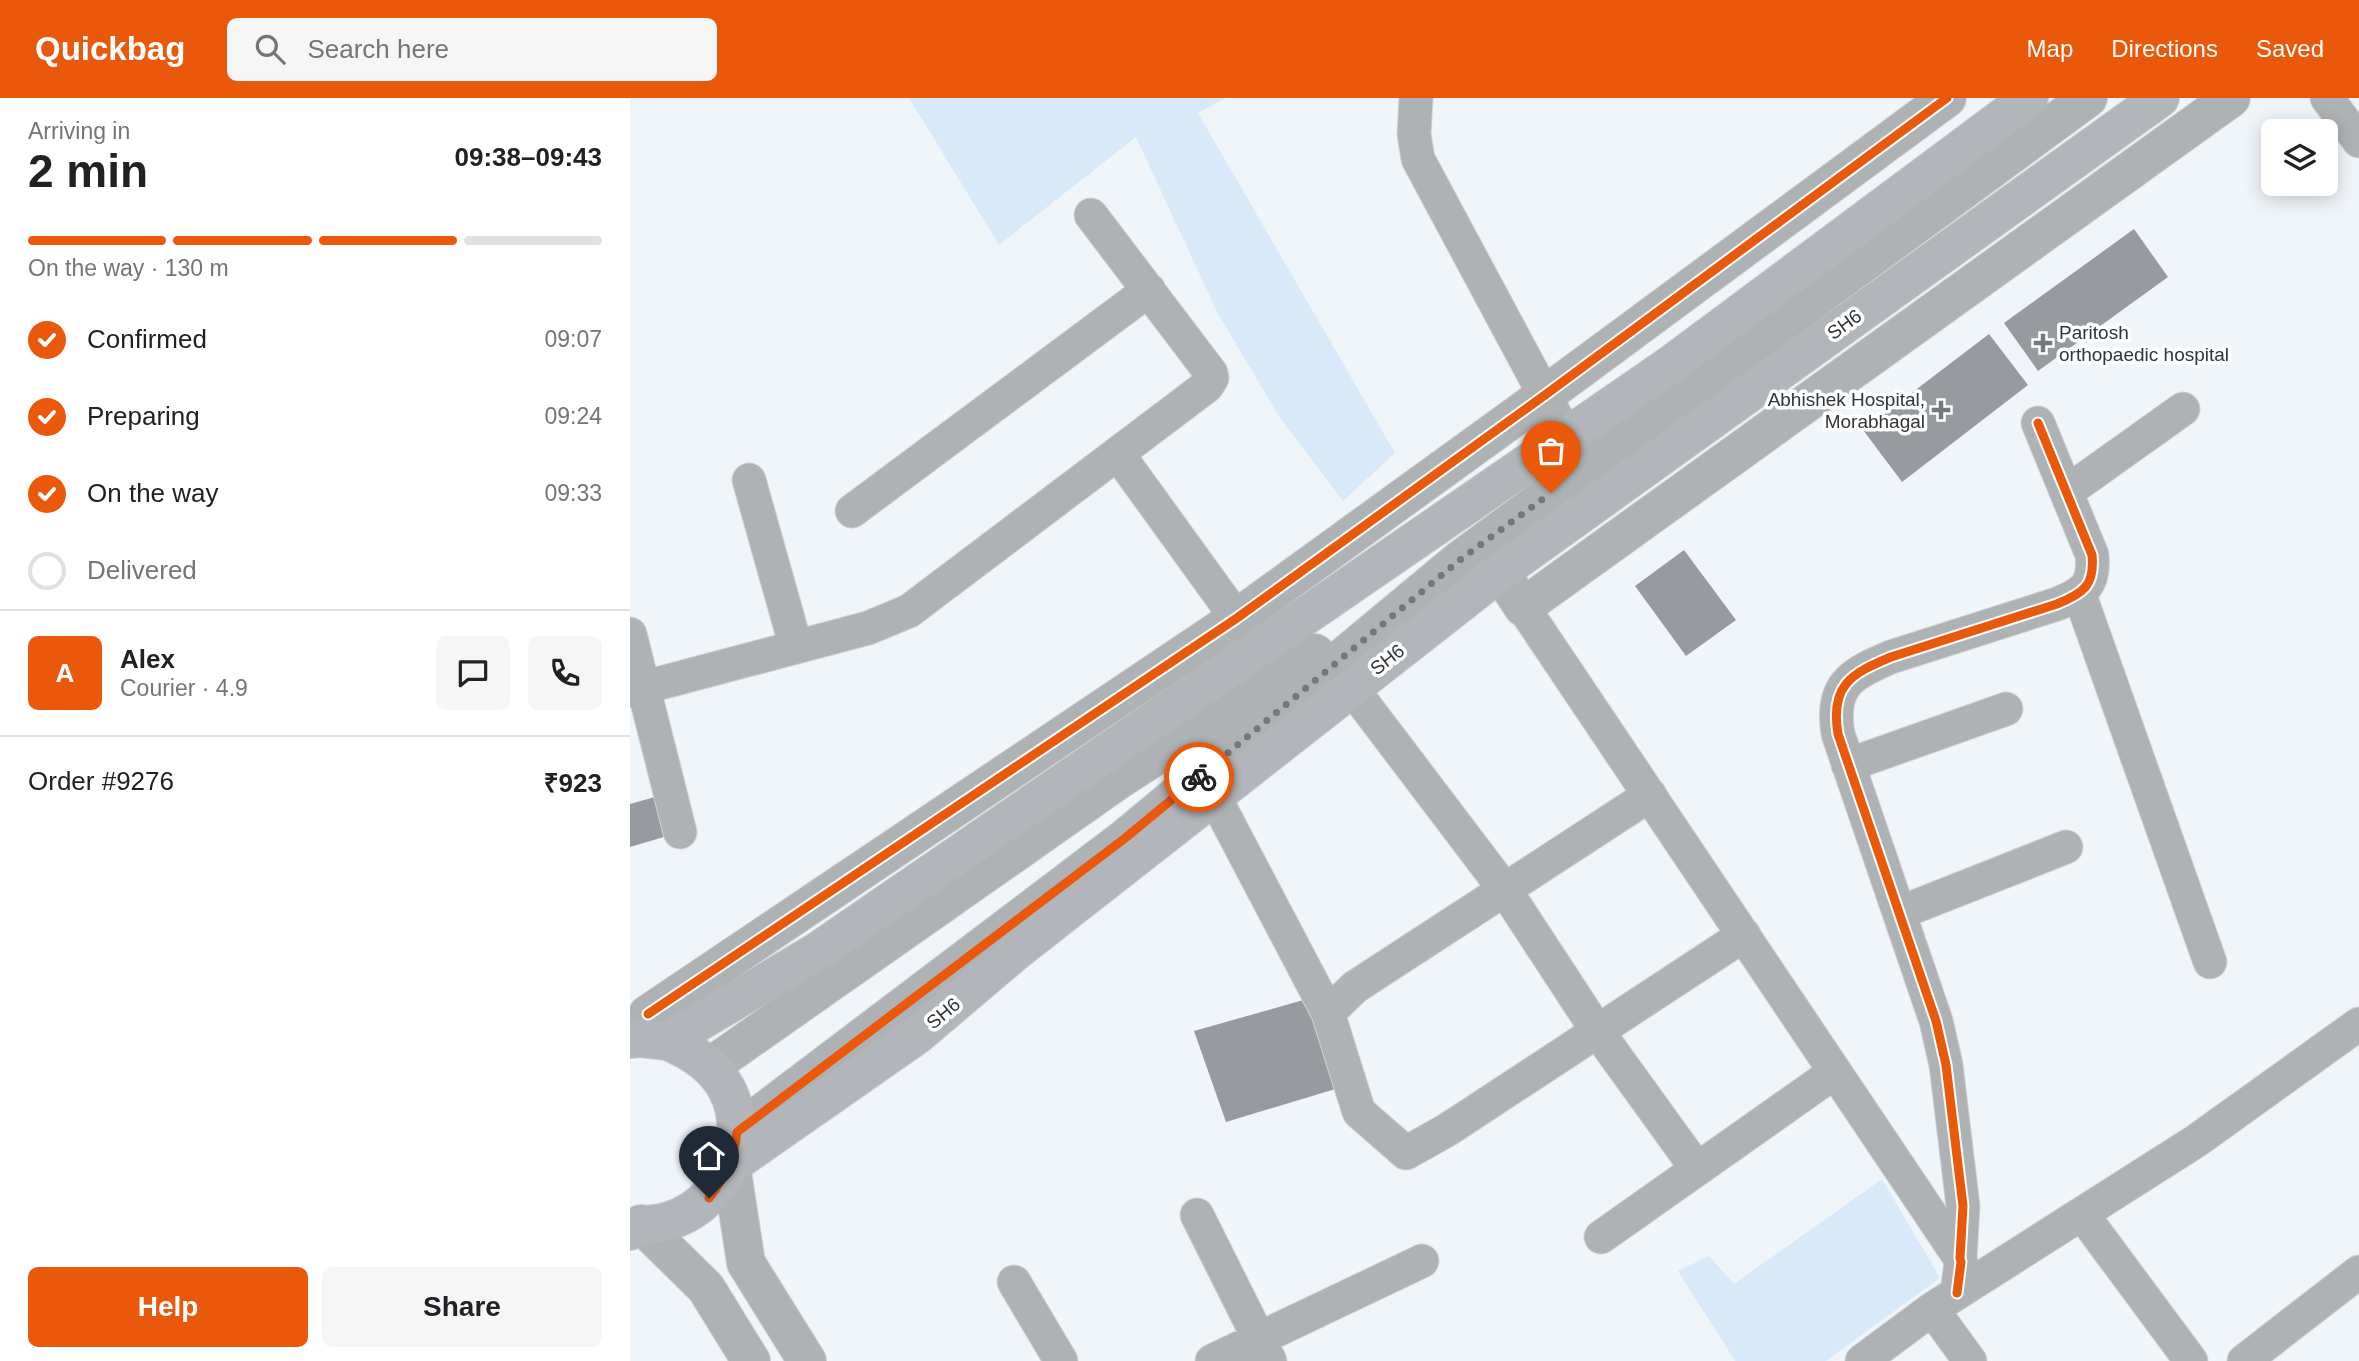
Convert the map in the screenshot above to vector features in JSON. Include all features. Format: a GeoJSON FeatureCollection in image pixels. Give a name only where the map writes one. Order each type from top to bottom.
{"type":"FeatureCollection","features":[{"type":"Feature","properties":{"kind":"main road"},"geometry":{"type":"LineString","coordinates":[[644,1021],[818,951],[1669,366],[2029,98]]}},
{"type":"Feature","properties":{"kind":"main road"},"geometry":{"type":"LineString","coordinates":[[734,1149],[1124,839],[1461,559],[2088,98]]}},
{"type":"Feature","properties":{"kind":"main road","name":"SH6"},"geometry":{"type":"LineString","coordinates":[[634,1226],[668,1221],[694,1210],[709,1198],[724,1179],[734,1149],[918,1035],[1016,951],[1500,572],[2160,98]]}},
{"type":"Feature","properties":{"kind":"main road"},"geometry":{"type":"LineString","coordinates":[[711,1066],[1120,779],[1461,559]]}},
{"type":"Feature","properties":{"kind":"main road"},"geometry":{"type":"LineString","coordinates":[[644,1021],[691,1050],[711,1066],[726,1087],[734,1109],[734,1149],[746,1263],[807,1361]]}},
{"type":"Feature","properties":{"kind":"main road"},"geometry":{"type":"LineString","coordinates":[[634,1226],[706,1288],[751,1361]]}},
{"type":"Feature","properties":{"kind":"street"},"geometry":{"type":"LineString","coordinates":[[1416,98],[1413,134],[1418,159],[1567,437]]}},
{"type":"Feature","properties":{"kind":"street"},"geometry":{"type":"LineString","coordinates":[[1523,607],[2231,98]]}},
{"type":"Feature","properties":{"kind":"street"},"geometry":{"type":"LineString","coordinates":[[2327,98],[2359,141]]}},
{"type":"Feature","properties":{"kind":"street"},"geometry":{"type":"LineString","coordinates":[[644,1021],[1237,618],[1545,395],[1941,100]]}},
{"type":"Feature","properties":{"kind":"street"},"geometry":{"type":"LineString","coordinates":[[638,689],[868,628],[909,611],[1208,386],[1212,378],[1091,215]]}},
{"type":"Feature","properties":{"kind":"street"},"geometry":{"type":"LineString","coordinates":[[852,511],[1149,290]]}},
{"type":"Feature","properties":{"kind":"street"},"geometry":{"type":"LineString","coordinates":[[2068,491],[2183,409]]}},
{"type":"Feature","properties":{"kind":"street"},"geometry":{"type":"LineString","coordinates":[[1970,1361],[1945,1301],[1961,1262],[1963,1206],[1946,1065],[1936,1021],[1848,765],[1834,713],[1840,692],[1866,667],[2057,604],[2079,593],[2089,584],[2094,571],[2092,555],[2038,423]]}},
{"type":"Feature","properties":{"kind":"street"},"geometry":{"type":"LineString","coordinates":[[1118,454],[1259,648]]}},
{"type":"Feature","properties":{"kind":"street"},"geometry":{"type":"LineString","coordinates":[[749,480],[796,647]]}},
{"type":"Feature","properties":{"kind":"street"},"geometry":{"type":"LineString","coordinates":[[1500,572],[1960,1258]]}},
{"type":"Feature","properties":{"kind":"street"},"geometry":{"type":"LineString","coordinates":[[2079,593],[2210,962]]}},
{"type":"Feature","properties":{"kind":"street"},"geometry":{"type":"LineString","coordinates":[[630,634],[638,689],[680,832]]}},
{"type":"Feature","properties":{"kind":"street"},"geometry":{"type":"LineString","coordinates":[[1351,687],[1505,890],[1598,1032],[1698,1169]]}},
{"type":"Feature","properties":{"kind":"street"},"geometry":{"type":"LineString","coordinates":[[1848,765],[2006,709]]}},
{"type":"Feature","properties":{"kind":"street"},"geometry":{"type":"LineString","coordinates":[[1328,1013],[1355,988],[1650,794]]}},
{"type":"Feature","properties":{"kind":"street"},"geometry":{"type":"LineString","coordinates":[[1213,796],[1328,1013],[1359,1112],[1406,1153],[1447,1130],[1744,935]]}},
{"type":"Feature","properties":{"kind":"street"},"geometry":{"type":"LineString","coordinates":[[1899,913],[2066,847]]}},
{"type":"Feature","properties":{"kind":"street"},"geometry":{"type":"LineString","coordinates":[[1862,1361],[1945,1301],[2196,1141],[2359,1024]]}},
{"type":"Feature","properties":{"kind":"street"},"geometry":{"type":"LineString","coordinates":[[1601,1237],[1835,1072]]}},
{"type":"Feature","properties":{"kind":"street"},"geometry":{"type":"LineString","coordinates":[[2082,1214],[2191,1361]]}},
{"type":"Feature","properties":{"kind":"street"},"geometry":{"type":"LineString","coordinates":[[1197,1215],[1264,1350]]}},
{"type":"Feature","properties":{"kind":"street"},"geometry":{"type":"LineString","coordinates":[[1212,1361],[1264,1350],[1422,1261]]}},
{"type":"Feature","properties":{"kind":"street"},"geometry":{"type":"LineString","coordinates":[[2244,1361],[2359,1272]]}},
{"type":"Feature","properties":{"kind":"street"},"geometry":{"type":"LineString","coordinates":[[1014,1282],[1061,1361]]}},
{"type":"Feature","properties":{"kind":"shaded area"},"geometry":{"type":"Polygon","coordinates":[[[909,98],[1226,98],[1198,113],[1395,453],[1343,501],[1280,418],[1217,312],[1136,137],[999,245],[909,98]]]}},
{"type":"Feature","properties":{"kind":"shaded area"},"geometry":{"type":"Polygon","coordinates":[[[1882,1179],[1940,1278],[1826,1361],[1735,1361],[1678,1271],[1709,1256],[1734,1284],[1882,1179]]]}},
{"type":"Feature","properties":{"kind":"building"},"geometry":{"type":"Polygon","coordinates":[[[2134,229],[2168,277],[2038,371],[2004,323],[2134,229]]]}},
{"type":"Feature","properties":{"kind":"building"},"geometry":{"type":"Polygon","coordinates":[[[1989,334],[2028,385],[1902,482],[1863,430],[1989,334]]]}},
{"type":"Feature","properties":{"kind":"building"},"geometry":{"type":"Polygon","coordinates":[[[1684,550],[1736,620],[1686,656],[1635,586],[1684,550]]]}},
{"type":"Feature","properties":{"kind":"building"},"geometry":{"type":"Polygon","coordinates":[[[662,795],[674,834],[630,847],[630,804],[662,795]]]}},
{"type":"Feature","properties":{"kind":"building"},"geometry":{"type":"Polygon","coordinates":[[[1307,999],[1342,1087],[1226,1122],[1194,1031],[1307,999]]]}},
{"type":"Feature","properties":{"kind":"cycle path"},"geometry":{"type":"LineString","coordinates":[[648,1014],[1237,618],[1947,98]]}},
{"type":"Feature","properties":{"kind":"cycle path"},"geometry":{"type":"LineString","coordinates":[[1957,1293],[1963,1206],[1946,1065],[1936,1021],[1838,734],[1837,704],[1846,684],[1864,669],[1891,657],[2057,604],[2086,587],[2092,574],[2092,555],[2038,423]]}},
{"type":"Feature","properties":{"kind":"way so far"},"geometry":{"type":"LineString","coordinates":[[1199,777],[1461,559],[1551,493]]}},
{"type":"Feature","properties":{"kind":"place","name":"Paritosh orthopaedic hospital"},"geometry":{"type":"Point","coordinates":[2043,343]}},
{"type":"Feature","properties":{"kind":"place","name":"Abhishek Hospital, Morabhagal"},"geometry":{"type":"Point","coordinates":[1941,410]}},
{"type":"Feature","properties":{"kind":"route"},"geometry":{"type":"LineString","coordinates":[[709,1198],[731,1165],[737,1132],[1124,839],[1199,777]]}}]}
